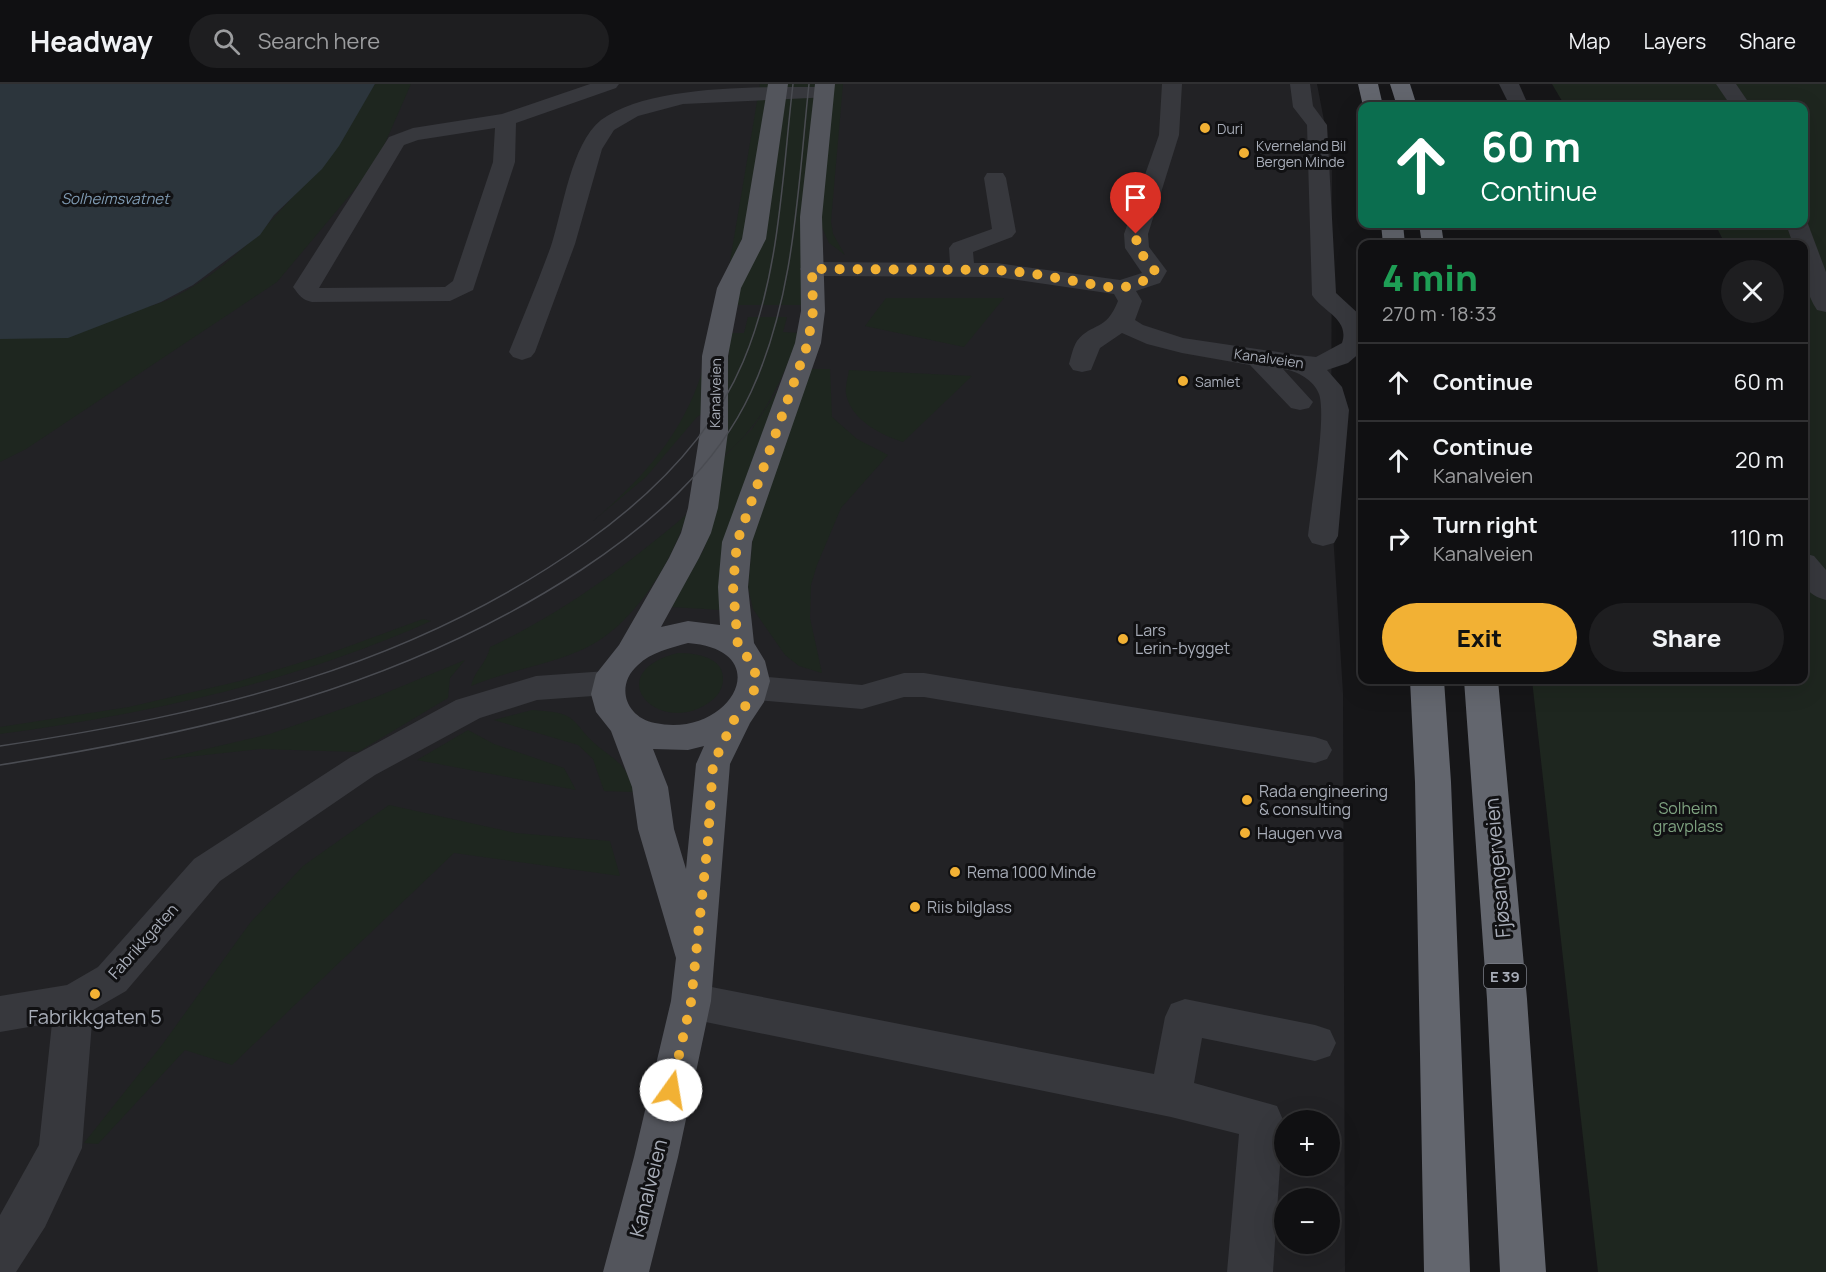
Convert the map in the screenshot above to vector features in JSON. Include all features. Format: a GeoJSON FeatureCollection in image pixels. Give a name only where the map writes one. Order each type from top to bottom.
{"type":"FeatureCollection","features":[{"type":"Feature","properties":{"kind":"highway"},"geometry":{"type":"LineString","coordinates":[[1368,84],[1372,102]]}},
{"type":"Feature","properties":{"kind":"highway"},"geometry":{"type":"LineString","coordinates":[[1400,84],[1406,102]]}},
{"type":"Feature","properties":{"kind":"highway"},"geometry":{"type":"LineString","coordinates":[[1427,684],[1433,782],[1447,1272]]}},
{"type":"Feature","properties":{"kind":"highway","name":"Fjøsangerveien"},"geometry":{"type":"LineString","coordinates":[[1481,684],[1508,999],[1523,1272]]}},
{"type":"Feature","properties":{"kind":"main road","name":"Kanalveien"},"geometry":{"type":"LineString","coordinates":[[634,648],[684,558],[696,533],[703,508],[714,432],[715,356],[729,288],[754,239],[777,88]]}},
{"type":"Feature","properties":{"kind":"main road"},"geometry":{"type":"LineString","coordinates":[[738,647],[733,586],[737,542],[808,343],[813,311],[811,217],[824,89]]}},
{"type":"Feature","properties":{"kind":"main road"},"geometry":{"type":"LineString","coordinates":[[688,632],[724,638],[738,647],[749,659],[755,672],[755,688],[748,703],[735,718],[716,730],[670,739],[647,735],[627,727],[614,714],[607,699],[607,683],[621,658],[650,640],[688,632]]}},
{"type":"Feature","properties":{"kind":"main road","name":"Kanalveien"},"geometry":{"type":"LineString","coordinates":[[626,1272],[656,1157],[693,982],[708,840],[713,764],[735,718]]}},
{"type":"Feature","properties":{"kind":"main road","name":"Kanalveien"},"geometry":{"type":"LineString","coordinates":[[627,727],[650,787],[656,829],[693,982]]}},
{"type":"Feature","properties":{"kind":"street"},"geometry":{"type":"LineString","coordinates":[[506,120],[504,162],[464,285],[450,294],[312,295],[305,287],[396,141],[413,134],[506,120],[609,84]]}},
{"type":"Feature","properties":{"kind":"street"},"geometry":{"type":"LineString","coordinates":[[650,84],[686,98]]}},
{"type":"Feature","properties":{"kind":"street"},"geometry":{"type":"LineString","coordinates":[[812,269],[1029,273],[1092,285],[1122,288],[1152,278],[1155,271],[1137,248],[1136,234],[1169,135],[1172,84]]}},
{"type":"Feature","properties":{"kind":"street","name":"Kanalveien"},"geometry":{"type":"LineString","coordinates":[[1122,322],[1129,330],[1144,335],[1257,357],[1316,365],[1334,361],[1352,346],[1356,331],[1354,323],[1324,295],[1317,125],[1303,107],[1300,84]]}},
{"type":"Feature","properties":{"kind":"street"},"geometry":{"type":"LineString","coordinates":[[1726,84],[1738,102]]}},
{"type":"Feature","properties":{"kind":"street"},"geometry":{"type":"LineString","coordinates":[[522,352],[564,242],[590,151],[598,135],[610,123],[632,113],[686,98],[777,88],[824,89]]}},
{"type":"Feature","properties":{"kind":"street"},"geometry":{"type":"LineString","coordinates":[[963,270],[962,248],[1004,232],[995,178]]}},
{"type":"Feature","properties":{"kind":"street"},"geometry":{"type":"LineString","coordinates":[[1808,255],[1826,305]]}},
{"type":"Feature","properties":{"kind":"street"},"geometry":{"type":"LineString","coordinates":[[1082,364],[1088,344],[1122,322],[1130,301],[1122,288]]}},
{"type":"Feature","properties":{"kind":"street"},"geometry":{"type":"LineString","coordinates":[[1257,357],[1300,402]]}},
{"type":"Feature","properties":{"kind":"street"},"geometry":{"type":"LineString","coordinates":[[1302,363],[1325,381],[1334,393],[1335,410],[1323,536]]}},
{"type":"Feature","properties":{"kind":"street"},"geometry":{"type":"LineString","coordinates":[[1808,569],[1826,590]]}},
{"type":"Feature","properties":{"kind":"street","name":"Fabrikkgaten"},"geometry":{"type":"LineString","coordinates":[[0,1014],[74,1001],[112,979],[207,870],[363,766],[468,709],[536,688],[607,683]]}},
{"type":"Feature","properties":{"kind":"street"},"geometry":{"type":"LineString","coordinates":[[755,688],[862,697],[904,685],[924,685],[1315,750]]}},
{"type":"Feature","properties":{"kind":"street"},"geometry":{"type":"LineString","coordinates":[[693,982],[1262,1120],[1250,1272]]}},
{"type":"Feature","properties":{"kind":"street"},"geometry":{"type":"LineString","coordinates":[[0,1256],[29,1211],[60,1148],[74,1001]]}},
{"type":"Feature","properties":{"kind":"street"},"geometry":{"type":"LineString","coordinates":[[1171,1097],[1185,1017],[1315,1043]]}},
{"type":"Feature","properties":{"kind":"shaded area"},"geometry":{"type":"Polygon","coordinates":[[[386,84],[1317,84],[1332,162],[1331,501],[1343,693],[1345,1272],[0,1272],[0,449],[386,84]]]}},
{"type":"Feature","properties":{"kind":"green space"},"geometry":{"type":"Polygon","coordinates":[[[375,84],[411,84],[376,164],[277,282],[26,449],[0,462],[0,339],[147,307],[191,288],[222,266],[252,240],[282,209],[335,144],[375,84]]]}},
{"type":"Feature","properties":{"kind":"green space"},"geometry":{"type":"Polygon","coordinates":[[[760,84],[770,84],[746,229],[728,273],[760,84]]]}},
{"type":"Feature","properties":{"kind":"green space"},"geometry":{"type":"Polygon","coordinates":[[[785,84],[817,84],[803,305],[734,305],[785,84]]]}},
{"type":"Feature","properties":{"kind":"green space"},"geometry":{"type":"Polygon","coordinates":[[[833,84],[843,84],[831,221],[833,234],[845,255],[829,243],[821,225],[833,84]]]}},
{"type":"Feature","properties":{"kind":"green space","name":"Solheim gravplass"},"geometry":{"type":"Polygon","coordinates":[[[1552,84],[1826,84],[1826,1272],[1598,1272],[1532,684],[1808,684],[1808,240],[1723,240],[1717,228],[1808,228],[1808,102],[1563,102],[1552,84]]]}},
{"type":"Feature","properties":{"kind":"green space"},"geometry":{"type":"Polygon","coordinates":[[[886,298],[1004,298],[964,347],[865,326],[886,298]]]}},
{"type":"Feature","properties":{"kind":"green space"},"geometry":{"type":"Polygon","coordinates":[[[748,317],[787,317],[783,332],[799,333],[770,401],[749,431],[722,457],[730,333],[744,333],[748,317]]]}},
{"type":"Feature","properties":{"kind":"green space"},"geometry":{"type":"Polygon","coordinates":[[[705,362],[703,413],[697,417],[646,477],[593,521],[630,487],[662,450],[687,409],[705,362]]]}},
{"type":"Feature","properties":{"kind":"green space"},"geometry":{"type":"Polygon","coordinates":[[[810,369],[830,369],[832,417],[857,439],[888,455],[841,508],[817,565],[811,585],[810,618],[822,673],[799,666],[785,655],[753,609],[748,587],[753,536],[810,369]]]}},
{"type":"Feature","properties":{"kind":"green space"},"geometry":{"type":"Polygon","coordinates":[[[849,370],[972,376],[903,442],[877,431],[860,419],[854,411],[846,394],[849,370]]]}},
{"type":"Feature","properties":{"kind":"green space"},"geometry":{"type":"Polygon","coordinates":[[[781,385],[722,549],[719,585],[721,610],[671,607],[704,549],[712,522],[721,460],[752,429],[781,385]]]}},
{"type":"Feature","properties":{"kind":"green space"},"geometry":{"type":"Polygon","coordinates":[[[687,514],[671,554],[660,574],[632,612],[616,628],[579,651],[471,686],[490,647],[568,604],[641,552],[687,514]]]}},
{"type":"Feature","properties":{"kind":"green space"},"geometry":{"type":"Polygon","coordinates":[[[423,619],[431,621],[327,662],[220,693],[165,706],[0,734],[0,727],[129,707],[240,681],[325,655],[423,619]]]}},
{"type":"Feature","properties":{"kind":"green space"},"geometry":{"type":"Polygon","coordinates":[[[678,653],[708,658],[719,666],[723,681],[716,697],[711,701],[692,711],[673,713],[657,708],[645,699],[639,687],[642,674],[654,662],[678,653]]]}},
{"type":"Feature","properties":{"kind":"green space"},"geometry":{"type":"Polygon","coordinates":[[[465,660],[450,678],[448,698],[358,752],[261,749],[159,760],[270,734],[376,697],[465,660]]]}},
{"type":"Feature","properties":{"kind":"green space"},"geometry":{"type":"Polygon","coordinates":[[[532,710],[565,715],[572,720],[596,745],[622,766],[633,792],[604,791],[593,759],[578,745],[494,720],[532,710]]]}},
{"type":"Feature","properties":{"kind":"green space"},"geometry":{"type":"Polygon","coordinates":[[[468,730],[494,744],[564,768],[576,790],[417,760],[468,730]]]}},
{"type":"Feature","properties":{"kind":"green space"},"geometry":{"type":"Polygon","coordinates":[[[389,805],[516,833],[610,841],[620,876],[454,853],[232,1065],[185,1050],[98,1144],[84,1143],[162,1045],[250,923],[303,866],[389,805]]]}},
{"type":"Feature","properties":{"kind":"water","name":"Solheimsvatnet"},"geometry":{"type":"Polygon","coordinates":[[[0,84],[375,84],[339,146],[322,169],[274,215],[260,235],[193,285],[161,302],[68,338],[0,339],[0,84]]]}},
{"type":"Feature","properties":{"kind":"tram line"},"geometry":{"type":"LineString","coordinates":[[0,746],[78,733],[231,701],[378,654],[449,623],[518,586],[585,543],[633,506],[656,485],[696,440],[730,390],[743,362],[765,295],[772,260],[778,225],[793,84]]}},
{"type":"Feature","properties":{"kind":"tram line"},"geometry":{"type":"LineString","coordinates":[[0,765],[77,752],[228,720],[301,699],[374,674],[444,645],[513,611],[606,553],[655,514],[700,470],[719,446],[751,392],[766,356],[786,280],[809,84]]}},
{"type":"Feature","properties":{"kind":"place","name":"Duri"},"geometry":{"type":"Point","coordinates":[1205,128]}},
{"type":"Feature","properties":{"kind":"place","name":"Kverneland Bil Bergen Minde"},"geometry":{"type":"Point","coordinates":[1244,153]}},
{"type":"Feature","properties":{"kind":"place","name":"Samlet"},"geometry":{"type":"Point","coordinates":[1183,381]}},
{"type":"Feature","properties":{"kind":"place","name":"Lars Lerin-bygget"},"geometry":{"type":"Point","coordinates":[1123,639]}},
{"type":"Feature","properties":{"kind":"place","name":"Rada engineering & consulting"},"geometry":{"type":"Point","coordinates":[1247,800]}},
{"type":"Feature","properties":{"kind":"place","name":"Haugen vva"},"geometry":{"type":"Point","coordinates":[1245,833]}},
{"type":"Feature","properties":{"kind":"place","name":"Rema 1000 Minde"},"geometry":{"type":"Point","coordinates":[955,872]}},
{"type":"Feature","properties":{"kind":"place","name":"Riis bilglass"},"geometry":{"type":"Point","coordinates":[915,907]}},
{"type":"Feature","properties":{"kind":"place","name":"Fabrikkgaten 5"},"geometry":{"type":"Point","coordinates":[95,994]}},
{"type":"Feature","properties":{"kind":"route"},"geometry":{"type":"LineString","coordinates":[[671,1090],[691,1002],[708,840],[713,764],[735,718],[748,703],[755,688],[755,672],[749,659],[738,647],[733,564],[746,510],[808,343],[814,299],[812,269],[997,270],[1122,288],[1152,278],[1155,271],[1137,248],[1136,234]]}}]}
